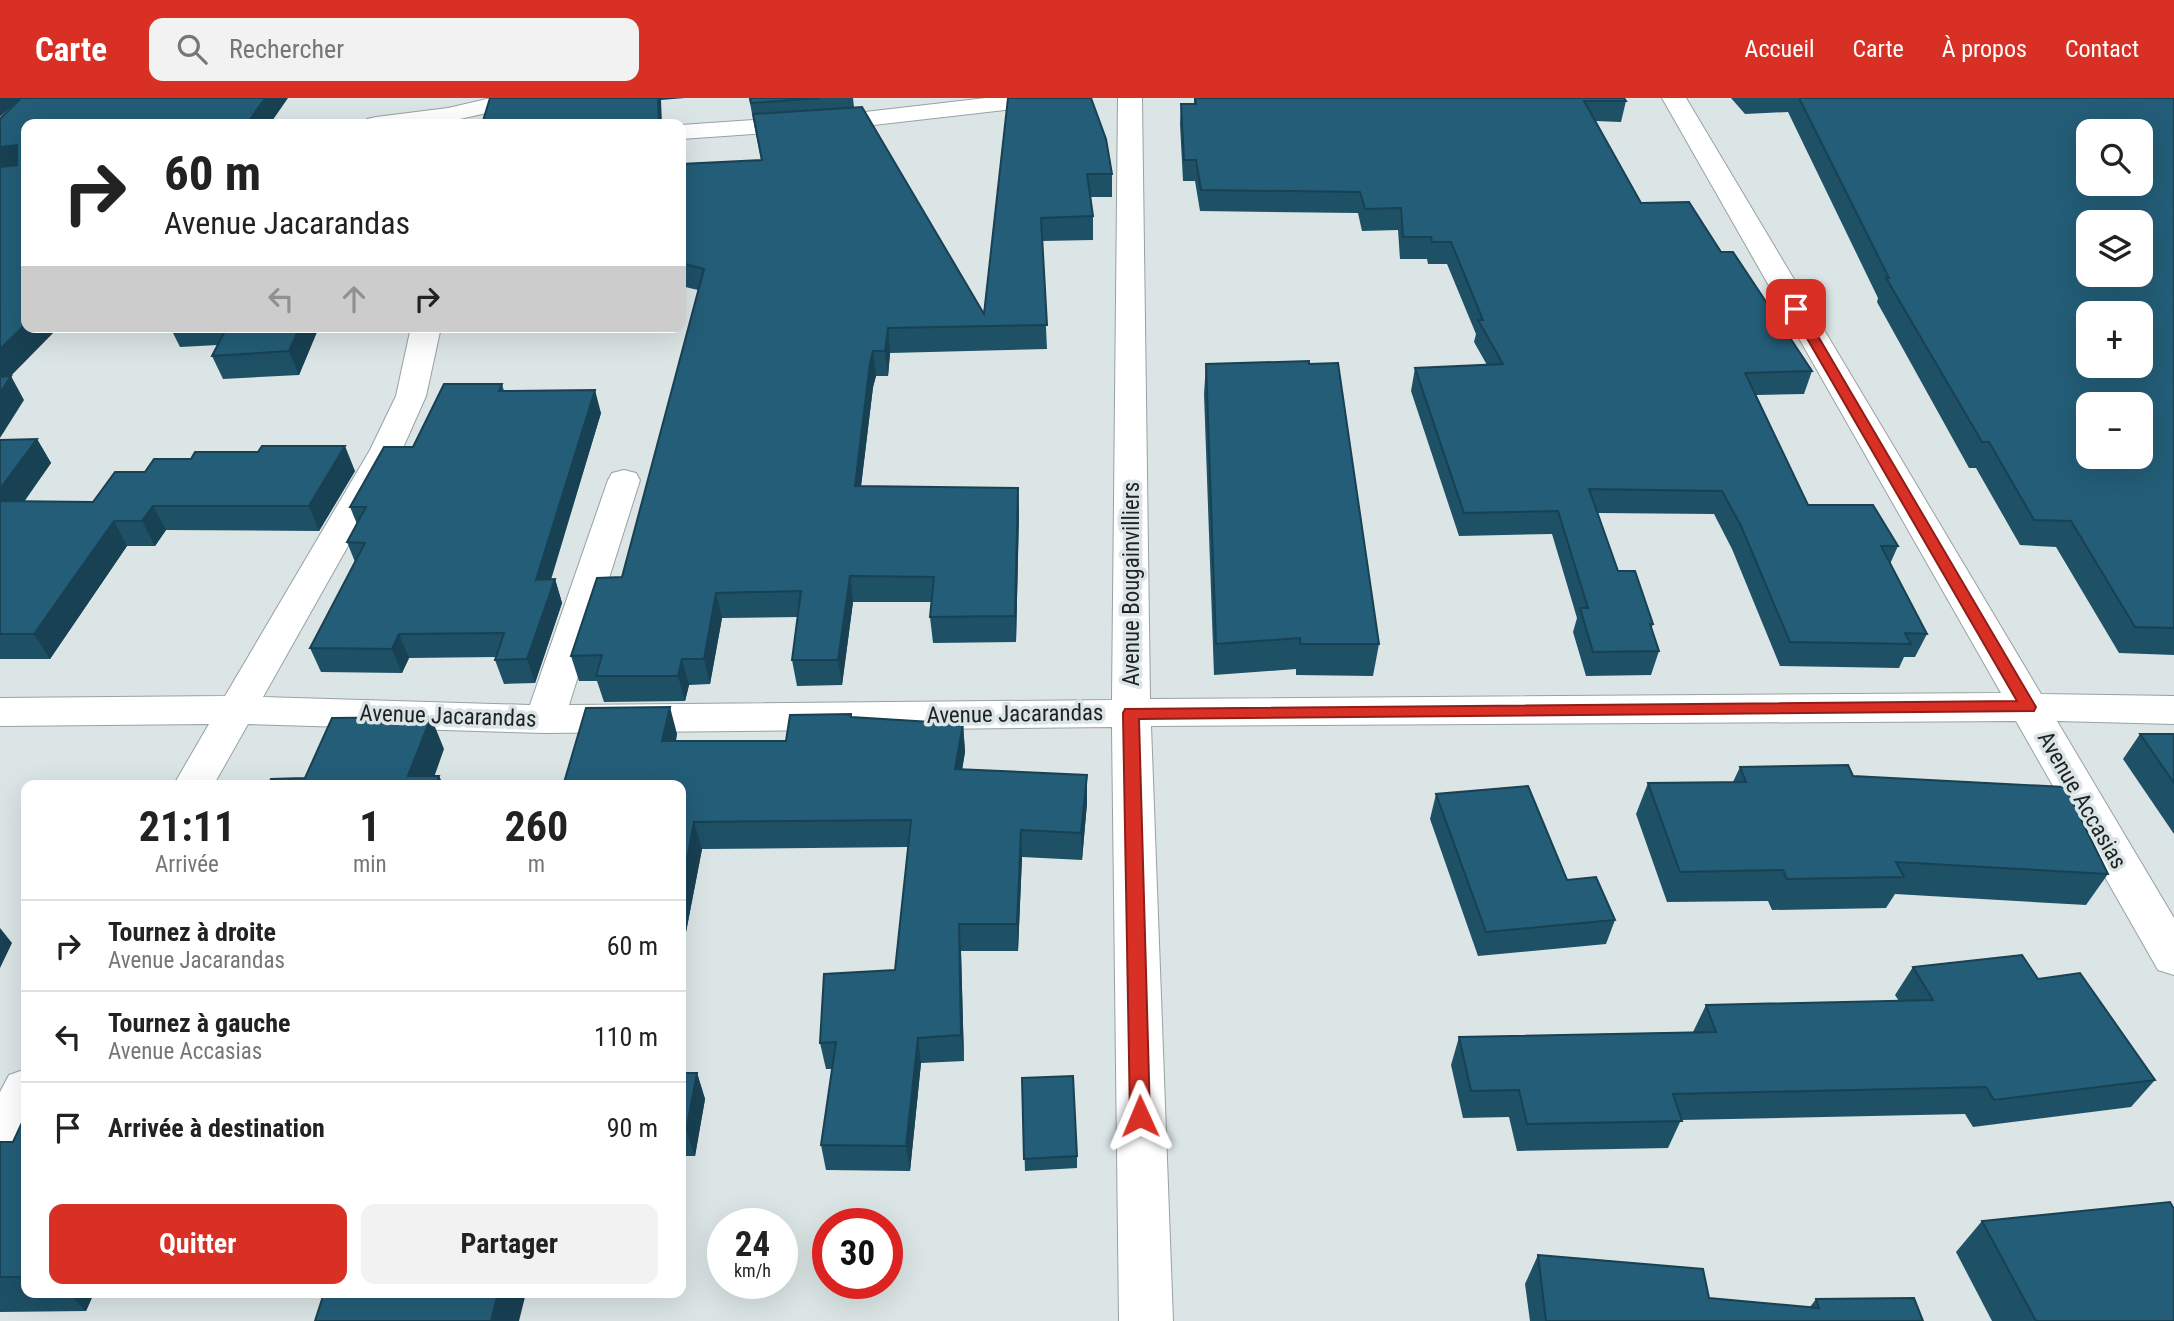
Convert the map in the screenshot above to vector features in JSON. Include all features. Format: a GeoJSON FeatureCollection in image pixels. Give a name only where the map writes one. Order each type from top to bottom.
{"type":"FeatureCollection","features":[{"type":"Feature","properties":{"kind":"street"},"geometry":{"type":"LineString","coordinates":[[451,119],[523,98]]}},
{"type":"Feature","properties":{"kind":"street"},"geometry":{"type":"LineString","coordinates":[[686,132],[865,119],[1048,98]]}},
{"type":"Feature","properties":{"kind":"street","name":"Avenue Bougainvilliers"},"geometry":{"type":"LineString","coordinates":[[1130,98],[1131,713],[1146,1321]]}},
{"type":"Feature","properties":{"kind":"street","name":"Avenue Accasias"},"geometry":{"type":"LineString","coordinates":[[1674,98],[2174,957]]}},
{"type":"Feature","properties":{"kind":"street"},"geometry":{"type":"LineString","coordinates":[[196,780],[386,450],[411,396],[425,333]]}},
{"type":"Feature","properties":{"kind":"street"},"geometry":{"type":"LineString","coordinates":[[545,719],[624,480]]}},
{"type":"Feature","properties":{"kind":"street","name":"Avenue Jacarandas"},"geometry":{"type":"LineString","coordinates":[[0,712],[235,710],[545,719],[2028,707],[2174,709]]}},
{"type":"Feature","properties":{"kind":"street"},"geometry":{"type":"LineString","coordinates":[[0,1138],[21,1099]]}},
{"type":"Feature","properties":{"kind":"building"},"geometry":{"type":"Polygon","coordinates":[[[21,98],[265,98],[250,119],[21,119],[21,329],[0,349],[0,167],[17,165],[17,145],[0,147],[0,119],[21,98]]]}},
{"type":"Feature","properties":{"kind":"building"},"geometry":{"type":"Polygon","coordinates":[[[490,98],[658,98],[659,119],[484,119],[490,98]]]}},
{"type":"Feature","properties":{"kind":"building"},"geometry":{"type":"Polygon","coordinates":[[[750,98],[820,98],[751,103],[750,98]]]}},
{"type":"Feature","properties":{"kind":"building"},"geometry":{"type":"Polygon","coordinates":[[[1008,98],[1091,98],[1106,139],[1112,174],[1087,174],[1093,216],[1041,218],[1047,325],[888,328],[885,351],[873,351],[870,363],[855,486],[1018,488],[1015,616],[930,617],[934,577],[850,576],[838,660],[792,660],[801,591],[716,593],[704,659],[682,659],[678,676],[596,676],[602,655],[571,656],[597,578],[622,577],[704,269],[686,264],[686,164],[762,160],[753,114],[862,107],[984,314],[1008,98]]]}},
{"type":"Feature","properties":{"kind":"building"},"geometry":{"type":"Polygon","coordinates":[[[1195,98],[1624,98],[1626,101],[1584,101],[1641,203],[1689,202],[1721,252],[1733,252],[1812,371],[1745,373],[1808,505],[1873,505],[1898,546],[1881,546],[1927,634],[1905,633],[1911,644],[1790,642],[1741,526],[1722,491],[1589,489],[1618,571],[1635,571],[1659,651],[1593,652],[1580,608],[1588,608],[1558,511],[1464,513],[1415,368],[1503,364],[1478,320],[1483,320],[1451,242],[1432,242],[1431,237],[1403,237],[1401,208],[1365,209],[1360,192],[1201,190],[1196,160],[1184,160],[1181,104],[1196,104],[1195,98]]]}},
{"type":"Feature","properties":{"kind":"building"},"geometry":{"type":"Polygon","coordinates":[[[1799,98],[2174,98],[2174,628],[2135,627],[2071,521],[2034,520],[1989,442],[1982,442],[1886,278],[1889,278],[1799,98]]]}},
{"type":"Feature","properties":{"kind":"building"},"geometry":{"type":"Polygon","coordinates":[[[224,333],[297,333],[289,351],[212,356],[224,333]]]}},
{"type":"Feature","properties":{"kind":"building"},"geometry":{"type":"Polygon","coordinates":[[[1309,361],[1309,364],[1338,363],[1379,644],[1300,644],[1300,638],[1216,644],[1206,364],[1309,361]]]}},
{"type":"Feature","properties":{"kind":"building"},"geometry":{"type":"Polygon","coordinates":[[[11,376],[0,393],[0,377],[11,376]]]}},
{"type":"Feature","properties":{"kind":"building"},"geometry":{"type":"Polygon","coordinates":[[[444,384],[502,384],[499,391],[595,390],[536,580],[555,579],[527,659],[495,660],[504,633],[399,634],[392,649],[310,648],[365,543],[347,542],[366,507],[350,507],[384,447],[413,447],[444,384]]]}},
{"type":"Feature","properties":{"kind":"building"},"geometry":{"type":"Polygon","coordinates":[[[37,439],[0,489],[0,440],[37,439]]]}},
{"type":"Feature","properties":{"kind":"building"},"geometry":{"type":"Polygon","coordinates":[[[262,446],[345,446],[309,506],[153,506],[142,521],[114,521],[34,634],[0,634],[0,501],[93,502],[115,472],[145,472],[154,459],[191,459],[195,452],[258,452],[262,446]]]}},
{"type":"Feature","properties":{"kind":"building"},"geometry":{"type":"Polygon","coordinates":[[[670,707],[662,741],[786,741],[790,715],[851,714],[851,717],[963,724],[955,769],[1087,775],[1081,833],[1021,830],[1017,924],[959,924],[961,1035],[918,1038],[906,1146],[821,1145],[836,1042],[820,1043],[824,974],[895,970],[911,820],[694,822],[686,864],[686,780],[565,780],[586,708],[670,707]]]}},
{"type":"Feature","properties":{"kind":"building"},"geometry":{"type":"Polygon","coordinates":[[[431,717],[408,776],[439,776],[438,780],[271,780],[305,778],[332,718],[431,717]]]}},
{"type":"Feature","properties":{"kind":"building"},"geometry":{"type":"Polygon","coordinates":[[[2140,734],[2174,734],[2174,783],[2140,734]]]}},
{"type":"Feature","properties":{"kind":"building"},"geometry":{"type":"Polygon","coordinates":[[[1848,765],[1853,776],[2065,787],[2108,874],[1896,862],[1904,877],[1787,879],[1783,870],[1680,872],[1648,783],[1746,782],[1740,767],[1848,765]]]}},
{"type":"Feature","properties":{"kind":"building"},"geometry":{"type":"Polygon","coordinates":[[[1528,786],[1567,880],[1596,877],[1615,920],[1486,932],[1436,794],[1528,786]]]}},
{"type":"Feature","properties":{"kind":"building"},"geometry":{"type":"Polygon","coordinates":[[[2022,955],[2038,979],[2080,973],[2155,1080],[1994,1100],[1986,1087],[1673,1094],[1682,1121],[1527,1124],[1519,1090],[1471,1091],[1459,1037],[1716,1032],[1706,1005],[1933,1000],[1913,967],[2022,955]]]}},
{"type":"Feature","properties":{"kind":"building"},"geometry":{"type":"Polygon","coordinates":[[[686,1073],[697,1073],[686,1131],[686,1073]]]}},
{"type":"Feature","properties":{"kind":"building"},"geometry":{"type":"Polygon","coordinates":[[[1073,1076],[1077,1156],[1024,1159],[1022,1078],[1073,1076]]]}},
{"type":"Feature","properties":{"kind":"building"},"geometry":{"type":"Polygon","coordinates":[[[21,1125],[21,1277],[0,1277],[0,1142],[13,1142],[21,1125]]]}},
{"type":"Feature","properties":{"kind":"building"},"geometry":{"type":"Polygon","coordinates":[[[2170,1202],[2174,1209],[2174,1321],[2036,1321],[1982,1221],[2170,1202]]]}},
{"type":"Feature","properties":{"kind":"building"},"geometry":{"type":"Polygon","coordinates":[[[1538,1255],[1703,1269],[1709,1298],[1819,1308],[1816,1299],[1914,1298],[1923,1321],[1546,1321],[1538,1255]]]}},
{"type":"Feature","properties":{"kind":"building"},"geometry":{"type":"Polygon","coordinates":[[[322,1298],[497,1298],[491,1321],[315,1321],[322,1298]]]}},
{"type":"Feature","properties":{"kind":"route"},"geometry":{"type":"LineString","coordinates":[[1140,1116],[1131,713],[2028,707],[1796,309]]}}]}
